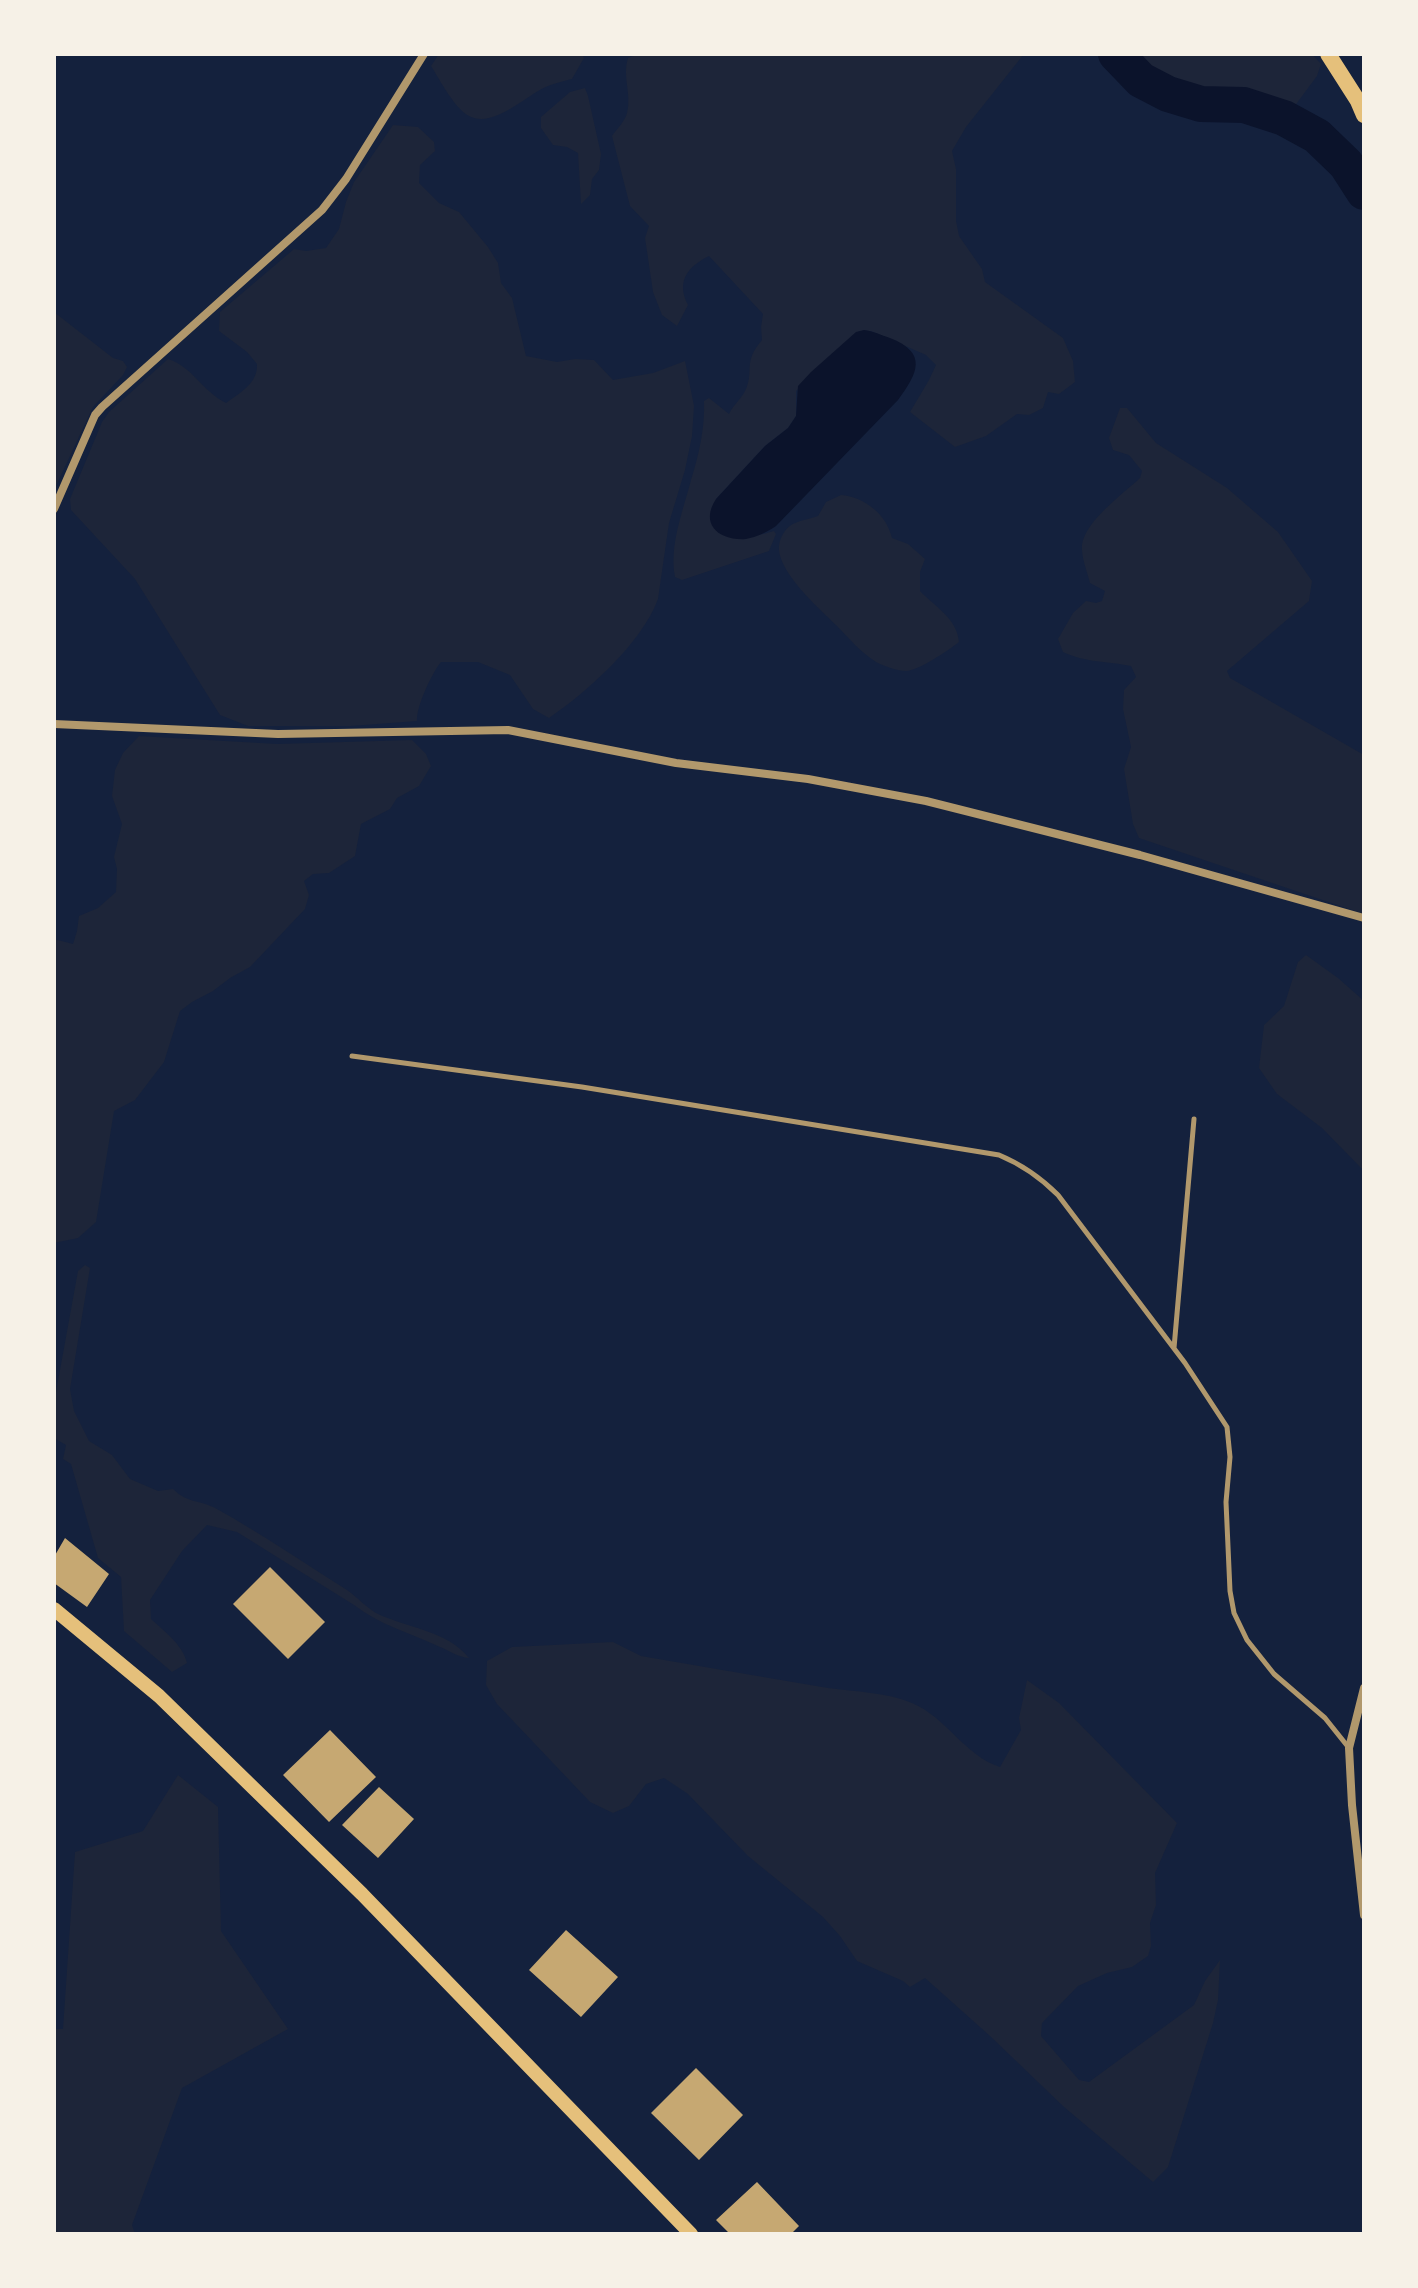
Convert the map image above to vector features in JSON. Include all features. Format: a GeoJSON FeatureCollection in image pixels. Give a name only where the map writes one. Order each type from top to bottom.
{"type":"FeatureCollection","features":[{"type":"Feature","properties":{"kind":"main road"},"geometry":{"type":"LineString","coordinates":[[1328,54],[1364,115]]}},
{"type":"Feature","properties":{"kind":"main road"},"geometry":{"type":"LineString","coordinates":[[54,1609],[159,1696],[362,1894],[691,2234]]}},
{"type":"Feature","properties":{"kind":"street"},"geometry":{"type":"LineString","coordinates":[[54,509],[95,415],[322,210],[346,179],[424,54]]}},
{"type":"Feature","properties":{"kind":"street"},"geometry":{"type":"LineString","coordinates":[[54,724],[278,734],[508,730],[676,763],[808,779],[926,801],[1140,855],[1364,918]]}},
{"type":"Feature","properties":{"kind":"street"},"geometry":{"type":"LineString","coordinates":[[1364,1688],[1349,1748],[1364,1915]]}},
{"type":"Feature","properties":{"kind":"lane"},"geometry":{"type":"LineString","coordinates":[[352,1056],[582,1087],[999,1155],[1038,1176],[1058,1195],[1174,1349],[1227,1427],[1230,1457],[1226,1502],[1230,1591],[1234,1613],[1247,1640],[1274,1674],[1325,1718],[1349,1748]]}},
{"type":"Feature","properties":{"kind":"lane"},"geometry":{"type":"LineString","coordinates":[[1174,1349],[1194,1119]]}},
{"type":"Feature","properties":{"kind":"shaded area"},"geometry":{"type":"Polygon","coordinates":[[[439,54],[582,54],[584,58],[572,79],[539,90],[499,115],[479,119],[463,112],[443,86],[431,66],[439,54]]]}},
{"type":"Feature","properties":{"kind":"shaded area"},"geometry":{"type":"Polygon","coordinates":[[[639,54],[1024,54],[966,127],[952,151],[956,169],[956,221],[959,236],[982,269],[985,282],[1063,338],[1073,361],[1075,382],[1059,394],[1048,392],[1043,408],[1029,415],[1017,414],[986,436],[955,447],[910,412],[936,365],[926,355],[871,331],[796,391],[796,416],[788,428],[765,446],[716,499],[718,532],[746,537],[774,531],[776,534],[769,551],[682,580],[675,577],[675,540],[699,451],[704,401],[709,398],[729,414],[743,394],[748,384],[752,355],[762,340],[763,314],[709,256],[686,276],[683,289],[688,305],[677,326],[662,315],[653,292],[645,238],[649,226],[630,206],[612,136],[627,113],[628,58],[639,54]]]}},
{"type":"Feature","properties":{"kind":"shaded area"},"geometry":{"type":"Polygon","coordinates":[[[1126,54],[1312,54],[1321,64],[1317,76],[1294,107],[1282,107],[1256,100],[1194,94],[1143,72],[1126,54]]]}},
{"type":"Feature","properties":{"kind":"shaded area"},"geometry":{"type":"Polygon","coordinates":[[[585,88],[601,154],[590,195],[581,204],[578,153],[553,145],[541,128],[541,117],[570,92],[585,88]]]}},
{"type":"Feature","properties":{"kind":"shaded area"},"geometry":{"type":"Polygon","coordinates":[[[393,125],[418,127],[434,142],[435,151],[420,165],[419,183],[439,203],[459,212],[498,263],[501,283],[512,298],[526,356],[557,362],[594,360],[613,380],[653,373],[685,361],[694,406],[692,436],[669,523],[658,599],[640,632],[612,665],[549,718],[533,709],[510,675],[478,662],[441,662],[425,690],[417,721],[351,726],[248,726],[220,715],[135,579],[71,510],[70,499],[109,412],[168,359],[184,367],[226,403],[252,382],[257,364],[247,352],[219,331],[220,312],[294,249],[326,248],[339,229],[354,182],[393,125]]]}},
{"type":"Feature","properties":{"kind":"shaded area"},"geometry":{"type":"Polygon","coordinates":[[[54,312],[127,367],[93,407],[54,490],[54,312]]]}},
{"type":"Feature","properties":{"kind":"shaded area"},"geometry":{"type":"Polygon","coordinates":[[[864,330],[902,344],[915,357],[911,381],[898,400],[776,526],[746,539],[728,537],[715,530],[710,516],[716,499],[765,446],[788,428],[796,416],[798,386],[856,332],[864,330]]]}},
{"type":"Feature","properties":{"kind":"shaded area"},"geometry":{"type":"Polygon","coordinates":[[[1120,408],[1127,408],[1156,443],[1227,488],[1278,532],[1312,581],[1309,601],[1227,671],[1230,678],[1364,755],[1364,914],[1139,838],[1133,824],[1124,769],[1131,747],[1123,709],[1124,690],[1136,677],[1131,666],[1089,660],[1063,652],[1058,639],[1073,613],[1086,601],[1102,601],[1105,591],[1090,583],[1082,545],[1090,527],[1140,478],[1142,471],[1129,455],[1113,450],[1109,438],[1120,408]]]}},
{"type":"Feature","properties":{"kind":"shaded area"},"geometry":{"type":"Polygon","coordinates":[[[841,495],[858,499],[874,509],[885,522],[892,538],[908,544],[925,559],[920,572],[920,591],[950,620],[959,642],[918,668],[899,670],[870,658],[809,598],[783,563],[779,551],[786,529],[818,516],[826,502],[841,495]]]}},
{"type":"Feature","properties":{"kind":"shaded area"},"geometry":{"type":"Polygon","coordinates":[[[139,736],[277,744],[412,740],[426,754],[431,766],[419,786],[397,798],[390,809],[361,824],[355,856],[329,873],[313,874],[304,881],[309,895],[305,909],[250,967],[180,1011],[164,1062],[135,1100],[114,1111],[96,1222],[78,1238],[54,1243],[54,939],[73,944],[79,916],[98,908],[116,892],[114,857],[122,824],[112,796],[115,770],[123,753],[139,736]]]}},
{"type":"Feature","properties":{"kind":"shaded area"},"geometry":{"type":"Polygon","coordinates":[[[1306,955],[1364,1001],[1364,1171],[1322,1128],[1277,1094],[1259,1068],[1264,1025],[1284,1006],[1298,962],[1306,955]]]}},
{"type":"Feature","properties":{"kind":"shaded area"},"geometry":{"type":"Polygon","coordinates":[[[85,1265],[90,1268],[70,1389],[74,1411],[89,1441],[112,1455],[130,1479],[158,1491],[173,1489],[184,1497],[217,1509],[347,1590],[376,1613],[438,1635],[469,1658],[374,1618],[237,1532],[207,1525],[182,1551],[150,1600],[151,1619],[177,1644],[187,1663],[172,1672],[124,1631],[121,1577],[98,1558],[71,1464],[63,1459],[66,1445],[54,1438],[54,1403],[78,1271],[85,1265]]]}},
{"type":"Feature","properties":{"kind":"shaded area"},"geometry":{"type":"Polygon","coordinates":[[[613,1642],[641,1656],[902,1699],[924,1709],[976,1754],[1000,1767],[1021,1730],[1019,1718],[1027,1680],[1059,1703],[1177,1823],[1155,1873],[1156,1905],[1150,1923],[1148,1956],[1132,1967],[1107,1973],[1078,1986],[1042,2023],[1041,2036],[1079,2080],[1089,2082],[1194,2005],[1205,1981],[1220,1960],[1218,2000],[1213,2023],[1168,2167],[1153,2182],[1064,2107],[925,1978],[910,1987],[857,1961],[823,1917],[748,1856],[688,1794],[664,1778],[646,1784],[629,1806],[613,1813],[590,1802],[497,1704],[486,1685],[487,1661],[512,1647],[613,1642]]]}},
{"type":"Feature","properties":{"kind":"shaded area"},"geometry":{"type":"Polygon","coordinates":[[[178,1775],[218,1807],[221,1931],[288,2029],[182,2088],[132,2225],[135,2234],[54,2234],[54,2029],[63,2029],[75,1852],[143,1831],[178,1775]]]}},
{"type":"Feature","properties":{"kind":"building"},"geometry":{"type":"Polygon","coordinates":[[[65,1538],[109,1574],[87,1607],[54,1583],[54,1557],[65,1538]]]}},
{"type":"Feature","properties":{"kind":"building"},"geometry":{"type":"Polygon","coordinates":[[[270,1567],[325,1622],[288,1659],[233,1604],[270,1567]]]}},
{"type":"Feature","properties":{"kind":"building"},"geometry":{"type":"Polygon","coordinates":[[[330,1730],[376,1777],[329,1822],[283,1775],[330,1730]]]}},
{"type":"Feature","properties":{"kind":"building"},"geometry":{"type":"Polygon","coordinates":[[[379,1787],[414,1819],[378,1858],[342,1825],[379,1787]]]}},
{"type":"Feature","properties":{"kind":"building"},"geometry":{"type":"Polygon","coordinates":[[[566,1930],[618,1977],[581,2017],[529,1970],[566,1930]]]}},
{"type":"Feature","properties":{"kind":"building"},"geometry":{"type":"Polygon","coordinates":[[[696,2068],[743,2115],[699,2160],[651,2113],[696,2068]]]}},
{"type":"Feature","properties":{"kind":"building"},"geometry":{"type":"Polygon","coordinates":[[[757,2182],[799,2226],[791,2234],[730,2234],[716,2220],[757,2182]]]}},
{"type":"Feature","properties":{"kind":"waterway"},"geometry":{"type":"LineString","coordinates":[[1116,54],[1141,80],[1168,94],[1201,104],[1244,105],[1284,118],[1317,136],[1346,164],[1364,192]]}}]}
